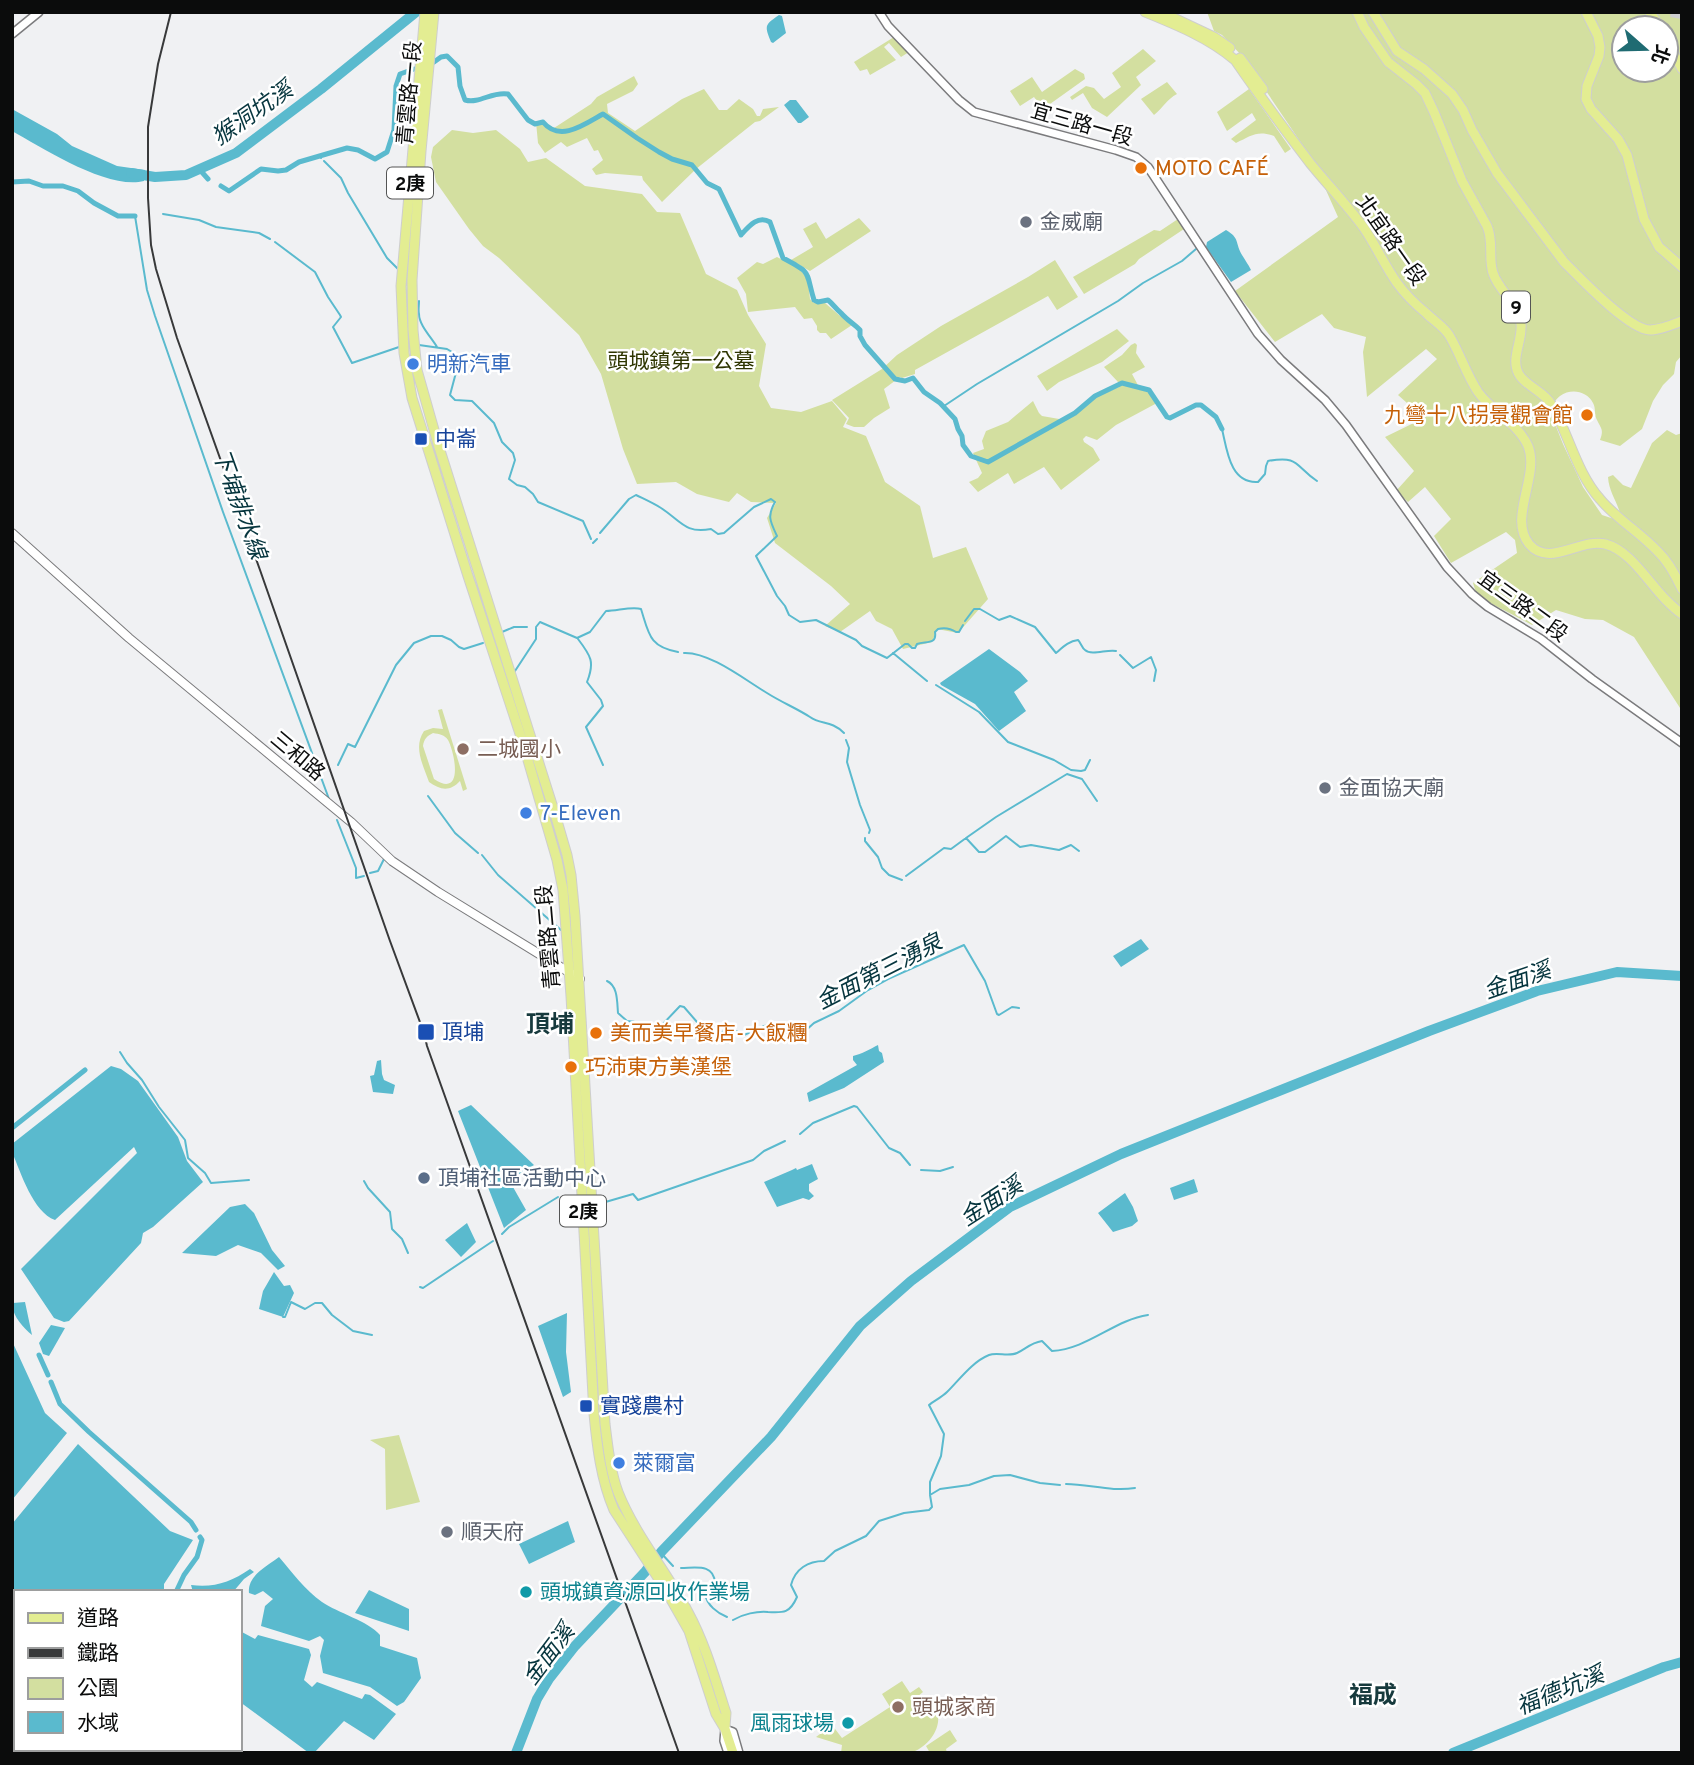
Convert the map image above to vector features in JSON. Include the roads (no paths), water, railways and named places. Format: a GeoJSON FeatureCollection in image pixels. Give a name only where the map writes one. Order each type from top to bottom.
{"type":"FeatureCollection","features":[{"type":"Feature","properties":{"kind":"main road","name":"青雲路一段"},"geometry":{"type":"LineString","coordinates":[[402,330],[401,281],[425,12]]}},
{"type":"Feature","properties":{"kind":"main road","name":"青雲路一段"},"geometry":{"type":"LineString","coordinates":[[413,330],[412,280],[434,12]]}},
{"type":"Feature","properties":{"kind":"main road","name":"北宜路一段"},"geometry":{"type":"LineString","coordinates":[[1145,12],[1220,48],[1235,60],[1311,164],[1366,231],[1396,281],[1448,334],[1487,404],[1517,429],[1528,446],[1530,456],[1522,520],[1529,544],[1543,553],[1551,554],[1590,543],[1617,548],[1666,601],[1682,614]]}},
{"type":"Feature","properties":{"kind":"main road","name":"北宜路一段"},"geometry":{"type":"LineString","coordinates":[[1161,12],[1214,37],[1235,53],[1262,88],[1282,125]]}},
{"type":"Feature","properties":{"kind":"main road","name":"9"},"geometry":{"type":"LineString","coordinates":[[1357,12],[1388,62],[1425,93],[1462,181],[1490,233],[1494,276],[1520,316],[1522,332],[1515,360],[1519,375],[1550,403],[1587,480],[1599,498],[1665,559],[1682,589]]}},
{"type":"Feature","properties":{"kind":"main road"},"geometry":{"type":"LineString","coordinates":[[1373,12],[1397,51],[1424,69],[1452,94],[1497,173],[1575,273],[1635,326],[1649,330],[1682,321]]}},
{"type":"Feature","properties":{"kind":"main road"},"geometry":{"type":"LineString","coordinates":[[1586,12],[1598,36],[1600,47],[1586,93],[1588,103],[1623,146],[1644,219],[1659,247],[1682,267]]}},
{"type":"Feature","properties":{"kind":"main road","name":"青雲路二段"},"geometry":{"type":"LineString","coordinates":[[402,330],[416,409],[468,576],[524,743],[561,835],[571,875],[580,979],[605,1423],[610,1464],[617,1489],[646,1550]]}},
{"type":"Feature","properties":{"kind":"main road","name":"青雲路二段"},"geometry":{"type":"LineString","coordinates":[[413,330],[422,390],[557,860],[563,890],[593,1401],[600,1462],[614,1510],[646,1550]]}},
{"type":"Feature","properties":{"kind":"main road","name":"三和路"},"geometry":{"type":"LineString","coordinates":[[12,533],[143,650],[351,822],[392,861],[580,979]]}},
{"type":"Feature","properties":{"kind":"main road","name":"2庚"},"geometry":{"type":"LineString","coordinates":[[646,1550],[666,1573],[697,1628],[726,1713],[725,1729],[730,1753]]}},
{"type":"Feature","properties":{"kind":"main road","name":"2庚"},"geometry":{"type":"LineString","coordinates":[[646,1550],[688,1631],[716,1714],[725,1729]]}},
{"type":"Feature","properties":{"kind":"street"},"geometry":{"type":"LineString","coordinates":[[12,34],[39,12]]}},
{"type":"Feature","properties":{"kind":"street","name":"宜三路一段"},"geometry":{"type":"LineString","coordinates":[[879,12],[888,26],[959,100],[974,112],[1116,150],[1143,162],[1165,191],[1258,334],[1281,360],[1325,400]]}},
{"type":"Feature","properties":{"kind":"street","name":"宜三路二段"},"geometry":{"type":"LineString","coordinates":[[1325,400],[1346,425],[1447,567],[1472,594],[1488,607],[1541,639],[1682,743]]}},
{"type":"Feature","properties":{"kind":"street"},"geometry":{"type":"LineString","coordinates":[[725,1729],[733,1732],[739,1753]]}},
{"type":"Feature","properties":{"kind":"water"},"geometry":{"type":"Polygon","coordinates":[[[779,15],[782,16],[786,33],[773,43],[767,26],[779,15]]]}},
{"type":"Feature","properties":{"kind":"water"},"geometry":{"type":"Polygon","coordinates":[[[790,100],[796,100],[809,117],[801,123],[798,123],[784,105],[790,100]]]}},
{"type":"Feature","properties":{"kind":"water"},"geometry":{"type":"Polygon","coordinates":[[[12,109],[57,134],[72,146],[117,166],[145,170],[144,181],[113,180],[58,157],[12,131],[12,109]]]}},
{"type":"Feature","properties":{"kind":"water"},"geometry":{"type":"Polygon","coordinates":[[[1226,230],[1235,238],[1251,270],[1231,282],[1206,247],[1207,242],[1226,230]]]}},
{"type":"Feature","properties":{"kind":"water"},"geometry":{"type":"Polygon","coordinates":[[[989,649],[1028,681],[1014,692],[1026,711],[999,731],[975,704],[940,683],[989,649]]]}},
{"type":"Feature","properties":{"kind":"water"},"geometry":{"type":"Polygon","coordinates":[[[1141,939],[1149,949],[1121,967],[1113,956],[1141,939]]]}},
{"type":"Feature","properties":{"kind":"water"},"geometry":{"type":"Polygon","coordinates":[[[878,1045],[884,1062],[844,1088],[809,1102],[807,1093],[857,1065],[853,1056],[878,1045]]]}},
{"type":"Feature","properties":{"kind":"water"},"geometry":{"type":"Polygon","coordinates":[[[381,1060],[384,1080],[395,1085],[393,1094],[373,1092],[370,1076],[374,1075],[377,1061],[381,1060]]]}},
{"type":"Feature","properties":{"kind":"water"},"geometry":{"type":"Polygon","coordinates":[[[111,1066],[121,1069],[138,1081],[178,1137],[187,1161],[203,1182],[143,1233],[141,1243],[69,1321],[64,1322],[54,1318],[21,1269],[137,1153],[134,1147],[55,1220],[47,1216],[34,1201],[12,1152],[12,1144],[111,1066]]]}},
{"type":"Feature","properties":{"kind":"water"},"geometry":{"type":"Polygon","coordinates":[[[471,1105],[534,1165],[509,1180],[526,1210],[504,1228],[458,1111],[471,1105]]]}},
{"type":"Feature","properties":{"kind":"water"},"geometry":{"type":"Polygon","coordinates":[[[812,1164],[818,1179],[809,1184],[809,1191],[814,1196],[809,1200],[803,1198],[777,1207],[764,1182],[812,1164]]]}},
{"type":"Feature","properties":{"kind":"water"},"geometry":{"type":"Polygon","coordinates":[[[1194,1179],[1198,1192],[1174,1200],[1170,1188],[1194,1179]]]}},
{"type":"Feature","properties":{"kind":"water"},"geometry":{"type":"Polygon","coordinates":[[[1125,1193],[1138,1221],[1132,1226],[1113,1232],[1098,1213],[1125,1193]]]}},
{"type":"Feature","properties":{"kind":"water"},"geometry":{"type":"Polygon","coordinates":[[[245,1204],[254,1213],[272,1250],[285,1266],[278,1270],[261,1253],[238,1245],[216,1256],[182,1253],[230,1207],[245,1204]]]}},
{"type":"Feature","properties":{"kind":"water"},"geometry":{"type":"Polygon","coordinates":[[[467,1223],[476,1242],[461,1257],[445,1240],[467,1223]]]}},
{"type":"Feature","properties":{"kind":"water"},"geometry":{"type":"Polygon","coordinates":[[[274,1272],[284,1286],[290,1285],[294,1293],[283,1317],[259,1309],[263,1291],[274,1272]]]}},
{"type":"Feature","properties":{"kind":"water"},"geometry":{"type":"Polygon","coordinates":[[[25,1302],[32,1335],[14,1312],[13,1303],[25,1302]]]}},
{"type":"Feature","properties":{"kind":"water"},"geometry":{"type":"Polygon","coordinates":[[[567,1313],[566,1352],[571,1392],[563,1397],[538,1326],[567,1313]]]}},
{"type":"Feature","properties":{"kind":"water"},"geometry":{"type":"Polygon","coordinates":[[[51,1325],[65,1328],[49,1356],[43,1354],[39,1343],[51,1325]]]}},
{"type":"Feature","properties":{"kind":"water"},"geometry":{"type":"Polygon","coordinates":[[[12,1341],[45,1413],[67,1433],[12,1500],[12,1341]]]}},
{"type":"Feature","properties":{"kind":"water"},"geometry":{"type":"Polygon","coordinates":[[[78,1444],[170,1531],[193,1540],[164,1584],[164,1590],[14,1590],[14,1670],[12,1524],[78,1444]]]}},
{"type":"Feature","properties":{"kind":"water"},"geometry":{"type":"Polygon","coordinates":[[[568,1521],[575,1542],[529,1564],[519,1544],[568,1521]]]}},
{"type":"Feature","properties":{"kind":"water"},"geometry":{"type":"Polygon","coordinates":[[[279,1557],[322,1602],[375,1630],[380,1635],[380,1646],[417,1658],[421,1678],[404,1702],[397,1706],[370,1687],[323,1673],[320,1656],[324,1640],[320,1636],[309,1641],[261,1626],[265,1606],[273,1599],[263,1591],[255,1595],[249,1593],[249,1587],[259,1572],[279,1557]]]}},
{"type":"Feature","properties":{"kind":"water"},"geometry":{"type":"Polygon","coordinates":[[[250,1569],[254,1572],[235,1590],[192,1590],[191,1585],[207,1586],[236,1577],[250,1569]]]}},
{"type":"Feature","properties":{"kind":"water"},"geometry":{"type":"Polygon","coordinates":[[[369,1590],[409,1609],[409,1631],[355,1613],[369,1590]]]}},
{"type":"Feature","properties":{"kind":"water"},"geometry":{"type":"Polygon","coordinates":[[[242,1632],[255,1639],[258,1635],[309,1649],[311,1655],[304,1680],[312,1687],[317,1682],[362,1699],[365,1694],[370,1695],[396,1714],[374,1740],[344,1721],[314,1753],[309,1753],[242,1703],[242,1632]]]}},
{"type":"Feature","properties":{"kind":"water"},"geometry":{"type":"Polygon","coordinates":[[[99,1751],[218,1753],[102,1753],[99,1751]]]}},
{"type":"Feature","properties":{"kind":"waterway","name":"猴洞坑溪"},"geometry":{"type":"LineString","coordinates":[[131,173],[155,177],[186,175],[236,153],[416,12]]}},
{"type":"Feature","properties":{"kind":"waterway"},"geometry":{"type":"LineString","coordinates":[[434,62],[447,56],[458,67],[465,100],[508,94],[528,120],[535,124],[543,122],[557,131],[573,130],[603,114],[659,152],[692,165],[707,183],[719,189],[741,235],[758,221],[770,222],[783,258],[804,270],[814,300],[828,300],[860,330],[865,345],[895,379],[905,381],[913,378],[924,392],[940,403],[955,419],[963,445],[971,456],[988,462],[1075,413],[1095,396],[1122,383],[1149,390],[1170,418],[1201,405],[1216,417],[1222,429]]}},
{"type":"Feature","properties":{"kind":"waterway"},"geometry":{"type":"LineString","coordinates":[[221,186],[229,191],[261,169],[286,170],[299,162],[347,148],[358,150],[375,159],[387,152],[394,130],[396,86],[400,74],[414,69]]}},
{"type":"Feature","properties":{"kind":"waterway"},"geometry":{"type":"LineString","coordinates":[[324,161],[341,178],[387,258],[398,269]]}},
{"type":"Feature","properties":{"kind":"waterway"},"geometry":{"type":"LineString","coordinates":[[200,170],[208,179]]}},
{"type":"Feature","properties":{"kind":"waterway"},"geometry":{"type":"LineString","coordinates":[[12,182],[29,181],[43,186],[63,186],[78,191],[118,216],[135,216]]}},
{"type":"Feature","properties":{"kind":"waterway"},"geometry":{"type":"LineString","coordinates":[[163,214],[199,220],[216,227],[259,233],[270,239]]}},
{"type":"Feature","properties":{"kind":"waterway","name":"下埔排水線"},"geometry":{"type":"LineString","coordinates":[[135,216],[147,290],[155,316],[223,512],[329,799]]}},
{"type":"Feature","properties":{"kind":"waterway"},"geometry":{"type":"LineString","coordinates":[[275,242],[315,272],[341,317],[333,327],[352,363],[399,347]]}},
{"type":"Feature","properties":{"kind":"waterway"},"geometry":{"type":"LineString","coordinates":[[944,406],[1118,301],[1182,261],[1196,249]]}},
{"type":"Feature","properties":{"kind":"waterway"},"geometry":{"type":"LineString","coordinates":[[419,301],[421,322],[437,347]]}},
{"type":"Feature","properties":{"kind":"waterway"},"geometry":{"type":"LineString","coordinates":[[419,345],[447,349],[457,355],[458,365],[450,395],[455,400],[472,401],[494,423],[502,442],[513,453],[515,460],[509,479],[525,487],[538,502],[583,521],[591,539]]}},
{"type":"Feature","properties":{"kind":"waterway"},"geometry":{"type":"LineString","coordinates":[[1222,429],[1231,464],[1241,478],[1258,482],[1265,474],[1268,461],[1286,459],[1296,463],[1317,481]]}},
{"type":"Feature","properties":{"kind":"waterway"},"geometry":{"type":"LineString","coordinates":[[600,533],[629,499],[636,495],[661,508],[689,528],[711,529],[718,534],[724,533],[754,507],[771,499],[775,502],[770,519],[777,536],[756,556],[789,615],[800,622],[816,620],[887,658],[905,644],[915,648],[917,644],[933,641],[938,629],[947,628],[959,632],[963,625]]}},
{"type":"Feature","properties":{"kind":"waterway"},"geometry":{"type":"LineString","coordinates":[[593,543],[597,539]]}},
{"type":"Feature","properties":{"kind":"waterway"},"geometry":{"type":"LineString","coordinates":[[536,627],[540,622],[577,638],[590,632],[606,611],[637,608],[641,609],[656,643],[678,652]]}},
{"type":"Feature","properties":{"kind":"waterway"},"geometry":{"type":"LineString","coordinates":[[965,621],[974,609],[980,609],[999,620],[1010,616],[1035,627],[1056,653],[1078,640],[1088,652],[1116,651]]}},
{"type":"Feature","properties":{"kind":"waterway"},"geometry":{"type":"LineString","coordinates":[[502,632],[514,627],[527,627]]}},
{"type":"Feature","properties":{"kind":"waterway"},"geometry":{"type":"LineString","coordinates":[[515,671],[536,639],[536,628]]}},
{"type":"Feature","properties":{"kind":"waterway"},"geometry":{"type":"LineString","coordinates":[[338,765],[348,744],[355,747],[396,665],[414,643],[431,636],[442,636],[464,649],[483,643]]}},
{"type":"Feature","properties":{"kind":"waterway"},"geometry":{"type":"LineString","coordinates":[[578,639],[590,659],[591,669],[587,682],[603,706],[586,727],[603,765]]}},
{"type":"Feature","properties":{"kind":"waterway"},"geometry":{"type":"LineString","coordinates":[[684,653],[716,662],[814,719],[835,726],[844,733]]}},
{"type":"Feature","properties":{"kind":"waterway"},"geometry":{"type":"LineString","coordinates":[[893,653],[927,681]]}},
{"type":"Feature","properties":{"kind":"waterway"},"geometry":{"type":"LineString","coordinates":[[1120,655],[1133,668],[1151,657],[1156,670],[1154,681]]}},
{"type":"Feature","properties":{"kind":"waterway"},"geometry":{"type":"LineString","coordinates":[[936,685],[979,712],[1008,742],[1054,760],[1071,770],[1085,770],[1090,760]]}},
{"type":"Feature","properties":{"kind":"waterway"},"geometry":{"type":"LineString","coordinates":[[846,740],[849,748],[847,762],[869,833]]}},
{"type":"Feature","properties":{"kind":"waterway"},"geometry":{"type":"LineString","coordinates":[[966,838],[1067,774],[1082,779],[1097,801]]}},
{"type":"Feature","properties":{"kind":"waterway","name":"金面第三湧泉"},"geometry":{"type":"LineString","coordinates":[[428,796],[455,833],[478,853]]}},
{"type":"Feature","properties":{"kind":"waterway","name":"下埔排水線"},"geometry":{"type":"LineString","coordinates":[[337,820],[356,868],[356,878],[364,876]]}},
{"type":"Feature","properties":{"kind":"waterway"},"geometry":{"type":"LineString","coordinates":[[906,876],[944,848],[951,849],[966,838],[979,852],[985,852],[1006,836],[1020,847],[1031,845],[1059,850],[1071,845],[1079,851]]}},
{"type":"Feature","properties":{"kind":"waterway"},"geometry":{"type":"LineString","coordinates":[[865,838],[882,868],[889,875],[902,880]]}},
{"type":"Feature","properties":{"kind":"waterway","name":"金面第三湧泉"},"geometry":{"type":"LineString","coordinates":[[482,855],[498,875],[561,930]]}},
{"type":"Feature","properties":{"kind":"waterway","name":"下埔排水線"},"geometry":{"type":"LineString","coordinates":[[370,873],[378,871],[384,859]]}},
{"type":"Feature","properties":{"kind":"waterway","name":"金面第三湧泉"},"geometry":{"type":"LineString","coordinates":[[607,981],[615,990],[618,1013],[627,1021],[641,1024],[652,1032],[680,1006],[697,1022],[708,1023],[715,1033],[734,1030],[744,1035],[769,1024],[795,1040],[814,1023],[839,1011],[868,990],[964,945],[985,981],[997,1014],[1012,1007],[1019,1008]]}},
{"type":"Feature","properties":{"kind":"waterway","name":"金面溪"},"geometry":{"type":"LineString","coordinates":[[516,1753],[537,1699],[575,1646],[771,1437],[860,1326],[911,1281],[1010,1207],[1121,1154],[1429,1031],[1537,991],[1617,972],[1682,976]]}},
{"type":"Feature","properties":{"kind":"waterway"},"geometry":{"type":"LineString","coordinates":[[120,1052],[185,1140],[188,1158],[205,1173],[211,1183],[249,1180]]}},
{"type":"Feature","properties":{"kind":"waterway"},"geometry":{"type":"LineString","coordinates":[[12,1128],[85,1070]]}},
{"type":"Feature","properties":{"kind":"waterway"},"geometry":{"type":"LineString","coordinates":[[800,1134],[813,1123],[854,1106],[889,1148],[900,1153],[910,1165]]}},
{"type":"Feature","properties":{"kind":"waterway"},"geometry":{"type":"LineString","coordinates":[[597,1202],[633,1194],[638,1200],[753,1160],[764,1151],[785,1141]]}},
{"type":"Feature","properties":{"kind":"waterway"},"geometry":{"type":"LineString","coordinates":[[921,1170],[940,1171],[953,1167]]}},
{"type":"Feature","properties":{"kind":"waterway"},"geometry":{"type":"LineString","coordinates":[[364,1181],[390,1212],[392,1229],[402,1239],[408,1253]]}},
{"type":"Feature","properties":{"kind":"waterway"},"geometry":{"type":"LineString","coordinates":[[502,1234],[558,1197]]}},
{"type":"Feature","properties":{"kind":"waterway"},"geometry":{"type":"LineString","coordinates":[[420,1287],[423,1288],[493,1241]]}},
{"type":"Feature","properties":{"kind":"waterway"},"geometry":{"type":"LineString","coordinates":[[283,1317],[291,1302],[305,1309],[315,1303],[322,1303],[332,1315],[353,1331],[372,1335]]}},
{"type":"Feature","properties":{"kind":"waterway"},"geometry":{"type":"LineString","coordinates":[[930,1494],[930,1482],[941,1456],[944,1434],[929,1405],[945,1394],[972,1366],[989,1355],[1014,1354],[1042,1341],[1052,1351],[1065,1349],[1124,1322],[1148,1315]]}},
{"type":"Feature","properties":{"kind":"waterway"},"geometry":{"type":"LineString","coordinates":[[39,1355],[48,1375]]}},
{"type":"Feature","properties":{"kind":"waterway"},"geometry":{"type":"LineString","coordinates":[[51,1382],[60,1404],[191,1522],[196,1530]]}},
{"type":"Feature","properties":{"kind":"waterway"},"geometry":{"type":"LineString","coordinates":[[733,1620],[750,1613],[782,1612],[789,1609],[797,1597],[791,1585],[803,1567],[824,1561],[835,1551],[866,1536],[879,1521],[904,1513],[929,1510],[932,1507],[930,1495],[940,1489],[969,1485],[994,1476],[1010,1475],[1060,1485]]}},
{"type":"Feature","properties":{"kind":"waterway"},"geometry":{"type":"LineString","coordinates":[[1066,1484],[1135,1488]]}},
{"type":"Feature","properties":{"kind":"waterway"},"geometry":{"type":"LineString","coordinates":[[177,1590],[197,1557],[202,1540],[200,1537]]}},
{"type":"Feature","properties":{"kind":"waterway"},"geometry":{"type":"LineString","coordinates":[[661,1553],[673,1566]]}},
{"type":"Feature","properties":{"kind":"waterway"},"geometry":{"type":"LineString","coordinates":[[681,1568],[698,1567],[711,1572],[715,1583],[705,1594],[706,1598],[713,1608],[727,1617]]}},
{"type":"Feature","properties":{"kind":"waterway","name":"福德坑溪"},"geometry":{"type":"LineString","coordinates":[[1453,1753],[1682,1662]]}},
{"type":"Feature","properties":{"kind":"tunnel"},"geometry":{"type":"LineString","coordinates":[[1671,12],[1682,14]]}},
{"type":"Feature","properties":{"kind":"railway"},"geometry":{"type":"LineString","coordinates":[[171,12],[158,64],[148,127],[148,198],[151,245],[156,269],[177,338],[679,1753]]}},
{"type":"Feature","properties":{"kind":"place","name":"MOTO CAFÉ"},"geometry":{"type":"Point","coordinates":[1141,168]}},
{"type":"Feature","properties":{"kind":"place","name":"金威廟"},"geometry":{"type":"Point","coordinates":[1026,222]}},
{"type":"Feature","properties":{"kind":"place","name":"明新汽車"},"geometry":{"type":"Point","coordinates":[413,364]}},
{"type":"Feature","properties":{"kind":"place","name":"九彎十八拐景觀會館"},"geometry":{"type":"Point","coordinates":[1587,415]}},
{"type":"Feature","properties":{"kind":"place","name":"中崙"},"geometry":{"type":"Point","coordinates":[421,439]}},
{"type":"Feature","properties":{"kind":"place","name":"二城國小"},"geometry":{"type":"Point","coordinates":[463,749]}},
{"type":"Feature","properties":{"kind":"place","name":"金面協天廟"},"geometry":{"type":"Point","coordinates":[1325,788]}},
{"type":"Feature","properties":{"kind":"place","name":"7-Eleven"},"geometry":{"type":"Point","coordinates":[526,813]}},
{"type":"Feature","properties":{"kind":"place","name":"頂埔"},"geometry":{"type":"Point","coordinates":[426,1032]}},
{"type":"Feature","properties":{"kind":"place","name":"美而美早餐店-大飯糰"},"geometry":{"type":"Point","coordinates":[596,1033]}},
{"type":"Feature","properties":{"kind":"place","name":"巧沛東方美漢堡"},"geometry":{"type":"Point","coordinates":[571,1067]}},
{"type":"Feature","properties":{"kind":"place","name":"頂埔社區活動中心"},"geometry":{"type":"Point","coordinates":[424,1178]}},
{"type":"Feature","properties":{"kind":"place","name":"實踐農村"},"geometry":{"type":"Point","coordinates":[586,1406]}},
{"type":"Feature","properties":{"kind":"place","name":"萊爾富"},"geometry":{"type":"Point","coordinates":[619,1463]}},
{"type":"Feature","properties":{"kind":"place","name":"順天府"},"geometry":{"type":"Point","coordinates":[447,1532]}},
{"type":"Feature","properties":{"kind":"place","name":"頭城鎮資源回收作業場"},"geometry":{"type":"Point","coordinates":[526,1592]}},
{"type":"Feature","properties":{"kind":"place","name":"頭城家商"},"geometry":{"type":"Point","coordinates":[898,1707]}},
{"type":"Feature","properties":{"kind":"place","name":"風雨球場"},"geometry":{"type":"Point","coordinates":[848,1723]}},
{"type":"Feature","properties":{"kind":"district","name":"頂埔"},"geometry":{"type":"Point","coordinates":[550,1024]}},
{"type":"Feature","properties":{"kind":"district","name":"福成"},"geometry":{"type":"Point","coordinates":[1373,1695]}},
{"type":"Feature","properties":{"kind":"park label","name":"頭城鎮第一公墓"},"geometry":{"type":"Point","coordinates":[681,361]}}]}
